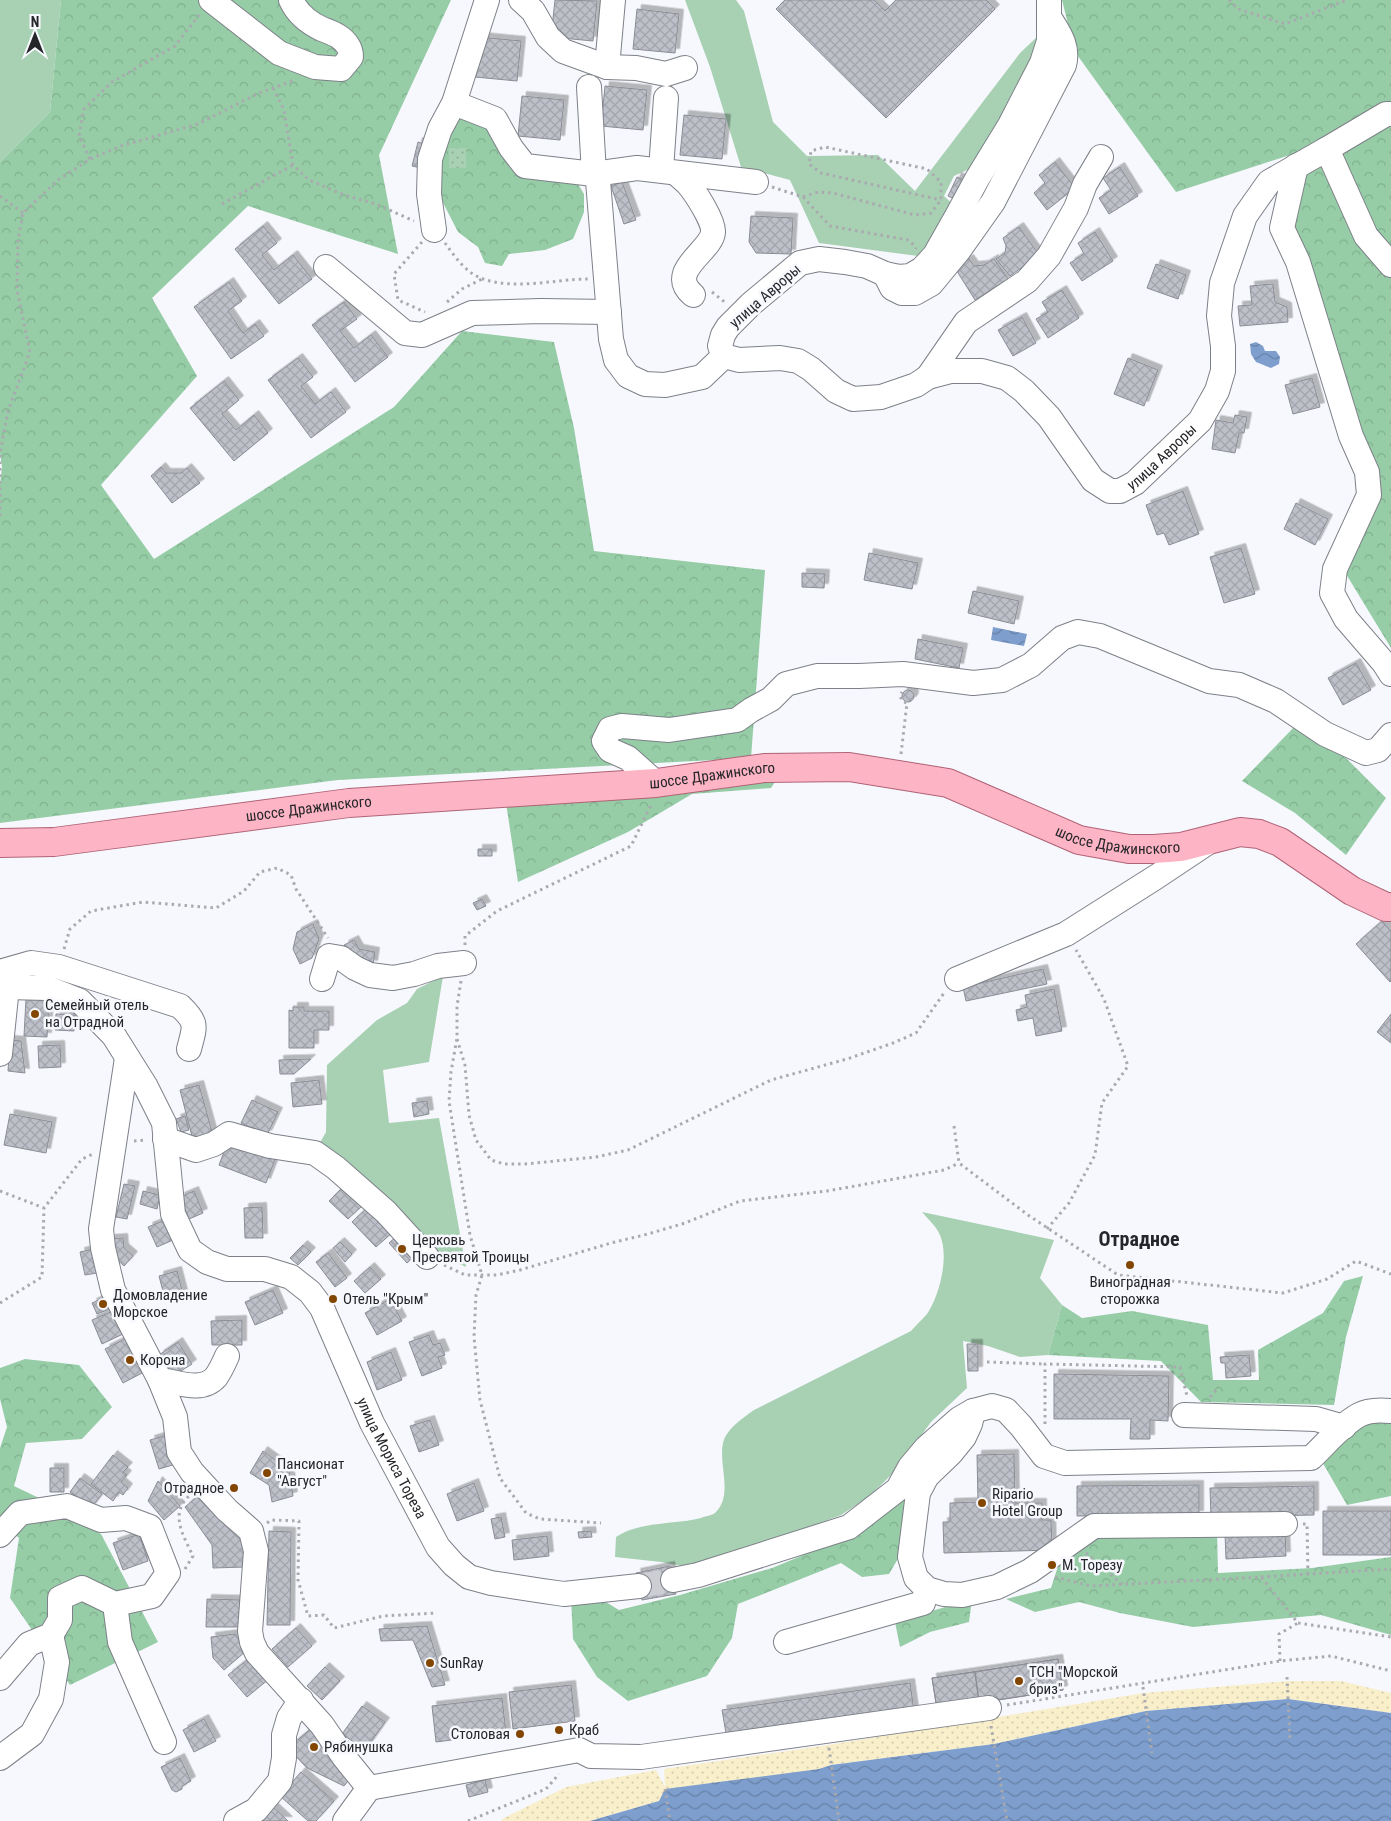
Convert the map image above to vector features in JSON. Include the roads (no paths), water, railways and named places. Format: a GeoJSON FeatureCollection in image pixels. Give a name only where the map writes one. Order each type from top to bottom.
{"type":"FeatureCollection","features":[{"type":"Feature","properties":{"kind":"main road","name":"шоссе Дражинского"},"geometry":{"type":"LineString","coordinates":[[0,843],[54,842],[349,803],[656,783],[764,768],[849,767],[948,783],[1079,840],[1128,850],[1154,850],[1181,846],[1240,832],[1258,834],[1280,842],[1352,891],[1386,907],[1391,907]]}},
{"type":"Feature","properties":{"kind":"street"},"geometry":{"type":"LineString","coordinates":[[211,0],[279,53],[315,67],[342,69],[352,57],[349,46],[338,35],[320,28],[305,18],[294,7],[291,0]]}},
{"type":"Feature","properties":{"kind":"street"},"geometry":{"type":"LineString","coordinates":[[434,230],[429,194],[430,159],[440,129],[454,103],[487,0]]}},
{"type":"Feature","properties":{"kind":"street"},"geometry":{"type":"LineString","coordinates":[[521,0],[533,11],[548,37],[563,51],[607,66],[636,68],[666,74],[684,68]]}},
{"type":"Feature","properties":{"kind":"street"},"geometry":{"type":"LineString","coordinates":[[607,66],[613,0]]}},
{"type":"Feature","properties":{"kind":"street","name":"улица Авроры"},"geometry":{"type":"LineString","coordinates":[[1048,8],[1048,41],[1042,63],[1010,125],[977,179],[935,255],[922,269],[910,276],[899,277],[885,274],[867,266],[819,258],[800,263],[728,326],[720,346],[724,356],[739,360],[780,358],[798,361],[811,369],[836,391],[853,398],[881,397],[951,371],[982,371],[1007,378],[1024,391],[1050,417],[1093,480],[1110,491],[1120,491],[1136,483],[1200,421],[1217,391],[1223,371],[1220,316],[1222,283],[1245,216],[1269,182],[1296,166]]}},
{"type":"Feature","properties":{"kind":"street"},"geometry":{"type":"LineString","coordinates":[[589,87],[594,174],[598,181],[609,312],[616,360],[628,376],[645,384],[665,385],[702,377],[724,356]]}},
{"type":"Feature","properties":{"kind":"street"},"geometry":{"type":"LineString","coordinates":[[666,98],[669,172]]}},
{"type":"Feature","properties":{"kind":"street"},"geometry":{"type":"LineString","coordinates":[[454,103],[495,118],[511,148],[525,166],[594,174],[637,168],[756,182]]}},
{"type":"Feature","properties":{"kind":"street"},"geometry":{"type":"LineString","coordinates":[[1391,114],[1386,114],[1296,166],[1282,228],[1298,262],[1351,436],[1367,472],[1369,495],[1335,569],[1332,593],[1346,619],[1384,663],[1391,674]]}},
{"type":"Feature","properties":{"kind":"street"},"geometry":{"type":"LineString","coordinates":[[1327,149],[1366,236],[1391,265]]}},
{"type":"Feature","properties":{"kind":"street"},"geometry":{"type":"LineString","coordinates":[[928,378],[966,322],[1027,282],[1050,256],[1076,208],[1085,184],[1101,157]]}},
{"type":"Feature","properties":{"kind":"street"},"geometry":{"type":"LineString","coordinates":[[669,172],[695,192],[710,221],[713,232],[709,241],[686,270],[685,284],[688,291],[693,295]]}},
{"type":"Feature","properties":{"kind":"street"},"geometry":{"type":"LineString","coordinates":[[326,267],[405,333],[422,335],[472,313],[609,312]]}},
{"type":"Feature","properties":{"kind":"street"},"geometry":{"type":"LineString","coordinates":[[656,783],[628,758],[610,750],[604,741],[610,729],[622,726],[669,730],[737,720],[771,699],[786,684],[817,676],[903,674],[973,683],[1002,680],[1031,665],[1062,638],[1078,632],[1100,636],[1209,681],[1240,685],[1276,701],[1325,734],[1366,753],[1378,750],[1391,735]]}},
{"type":"Feature","properties":{"kind":"street"},"geometry":{"type":"LineString","coordinates":[[957,980],[1066,934],[1210,840]]}},
{"type":"Feature","properties":{"kind":"street"},"geometry":{"type":"LineString","coordinates":[[322,980],[329,956],[341,958],[355,968],[370,975],[393,978],[414,974],[438,966],[464,963]]}},
{"type":"Feature","properties":{"kind":"street"},"geometry":{"type":"LineString","coordinates":[[0,1054],[4,971],[31,963],[59,967],[180,1006],[191,1017],[194,1030],[189,1049]]}},
{"type":"Feature","properties":{"kind":"street"},"geometry":{"type":"LineString","coordinates":[[2,983],[48,988],[80,1000],[114,1036],[146,1087],[164,1123],[165,1139],[196,1150],[214,1144],[229,1134],[270,1146],[315,1153],[386,1212],[427,1257]]}},
{"type":"Feature","properties":{"kind":"street"},"geometry":{"type":"LineString","coordinates":[[127,1058],[101,1230],[112,1290],[160,1380],[175,1417],[179,1452],[202,1484],[251,1531],[256,1551],[250,1630],[252,1642],[257,1653],[322,1725],[344,1757],[369,1788]]}},
{"type":"Feature","properties":{"kind":"street","name":"улица Мориса Тореза"},"geometry":{"type":"LineString","coordinates":[[165,1139],[173,1214],[190,1250],[206,1262],[227,1269],[265,1269],[291,1277],[310,1292],[322,1308],[372,1423],[438,1548],[454,1565],[469,1577],[491,1583],[564,1594],[639,1586]]}},
{"type":"Feature","properties":{"kind":"street"},"geometry":{"type":"LineString","coordinates":[[160,1380],[188,1386],[209,1383],[217,1376],[227,1356]]}},
{"type":"Feature","properties":{"kind":"street"},"geometry":{"type":"LineString","coordinates":[[673,1580],[698,1575],[849,1527],[898,1489],[910,1466],[926,1448],[959,1418],[973,1411],[992,1406],[1006,1410],[1044,1456],[1065,1463],[1311,1458],[1360,1414],[1380,1410],[1391,1411]]}},
{"type":"Feature","properties":{"kind":"street"},"geometry":{"type":"LineString","coordinates":[[973,1411],[964,1437],[927,1476],[918,1493],[910,1558],[916,1578],[927,1589],[944,1594],[962,1595],[997,1587],[1030,1571],[1094,1526],[1285,1524]]}},
{"type":"Feature","properties":{"kind":"street"},"geometry":{"type":"LineString","coordinates":[[1188,1415],[1316,1418],[1344,1427]]}},
{"type":"Feature","properties":{"kind":"street"},"geometry":{"type":"LineString","coordinates":[[0,1535],[20,1513],[67,1506],[101,1520],[126,1518],[150,1527],[168,1573],[152,1596],[115,1604],[82,1588],[60,1598],[60,1620],[51,1635],[29,1644],[0,1678]]}},
{"type":"Feature","properties":{"kind":"street"},"geometry":{"type":"LineString","coordinates":[[786,1642],[923,1603],[927,1589]]}},
{"type":"Feature","properties":{"kind":"street"},"geometry":{"type":"LineString","coordinates":[[115,1604],[120,1642],[164,1742]]}},
{"type":"Feature","properties":{"kind":"street"},"geometry":{"type":"LineString","coordinates":[[0,1758],[32,1734],[51,1699],[57,1662],[51,1635]]}},
{"type":"Feature","properties":{"kind":"street"},"geometry":{"type":"LineString","coordinates":[[236,1821],[256,1810],[280,1780],[284,1758],[284,1736],[289,1718],[301,1700]]}},
{"type":"Feature","properties":{"kind":"street"},"geometry":{"type":"LineString","coordinates":[[345,1821],[369,1788],[579,1750],[591,1756],[641,1757],[990,1713]]}},
{"type":"Feature","properties":{"kind":"water"},"geometry":{"type":"Polygon","coordinates":[[[1256,342],[1263,346],[1265,351],[1276,351],[1280,357],[1279,364],[1271,368],[1256,362],[1251,354],[1250,344],[1256,342]]]}},
{"type":"Feature","properties":{"kind":"water"},"geometry":{"type":"Polygon","coordinates":[[[993,627],[1027,634],[1024,646],[991,640],[993,627]]]}},
{"type":"Feature","properties":{"kind":"water"},"geometry":{"type":"Polygon","coordinates":[[[1288,1699],[1391,1713],[1391,1821],[590,1821],[659,1801],[665,1789],[994,1744],[1146,1711],[1288,1699]]]}},
{"type":"Feature","properties":{"kind":"tunnel"},"geometry":{"type":"LineString","coordinates":[[639,1586],[673,1580]]}},
{"type":"Feature","properties":{"kind":"place","name":"Семейный отель на Отрадной"},"geometry":{"type":"Point","coordinates":[35,1014]}},
{"type":"Feature","properties":{"kind":"place","name":"Церковь Пресвятой Троицы"},"geometry":{"type":"Point","coordinates":[402,1249]}},
{"type":"Feature","properties":{"kind":"place","name":"Виноградная сторожка"},"geometry":{"type":"Point","coordinates":[1130,1265]}},
{"type":"Feature","properties":{"kind":"place","name":"Отель \"Крым\""},"geometry":{"type":"Point","coordinates":[333,1299]}},
{"type":"Feature","properties":{"kind":"place","name":"Домовладение Морское"},"geometry":{"type":"Point","coordinates":[103,1304]}},
{"type":"Feature","properties":{"kind":"place","name":"Корона"},"geometry":{"type":"Point","coordinates":[130,1360]}},
{"type":"Feature","properties":{"kind":"place","name":"Пансионат \"Август\""},"geometry":{"type":"Point","coordinates":[267,1473]}},
{"type":"Feature","properties":{"kind":"place","name":"Отрадное"},"geometry":{"type":"Point","coordinates":[234,1488]}},
{"type":"Feature","properties":{"kind":"place","name":"Ripario Hotel Group"},"geometry":{"type":"Point","coordinates":[982,1503]}},
{"type":"Feature","properties":{"kind":"place","name":"М. Торезу"},"geometry":{"type":"Point","coordinates":[1052,1565]}},
{"type":"Feature","properties":{"kind":"place","name":"SunRay"},"geometry":{"type":"Point","coordinates":[430,1663]}},
{"type":"Feature","properties":{"kind":"place","name":"ТСН \"Морской бриз\""},"geometry":{"type":"Point","coordinates":[1019,1681]}},
{"type":"Feature","properties":{"kind":"place","name":"Краб"},"geometry":{"type":"Point","coordinates":[559,1730]}},
{"type":"Feature","properties":{"kind":"place","name":"Столовая"},"geometry":{"type":"Point","coordinates":[520,1734]}},
{"type":"Feature","properties":{"kind":"place","name":"Рябинушка"},"geometry":{"type":"Point","coordinates":[314,1747]}},
{"type":"Feature","properties":{"kind":"district","name":"Отрадное"},"geometry":{"type":"Point","coordinates":[1139,1239]}}]}
